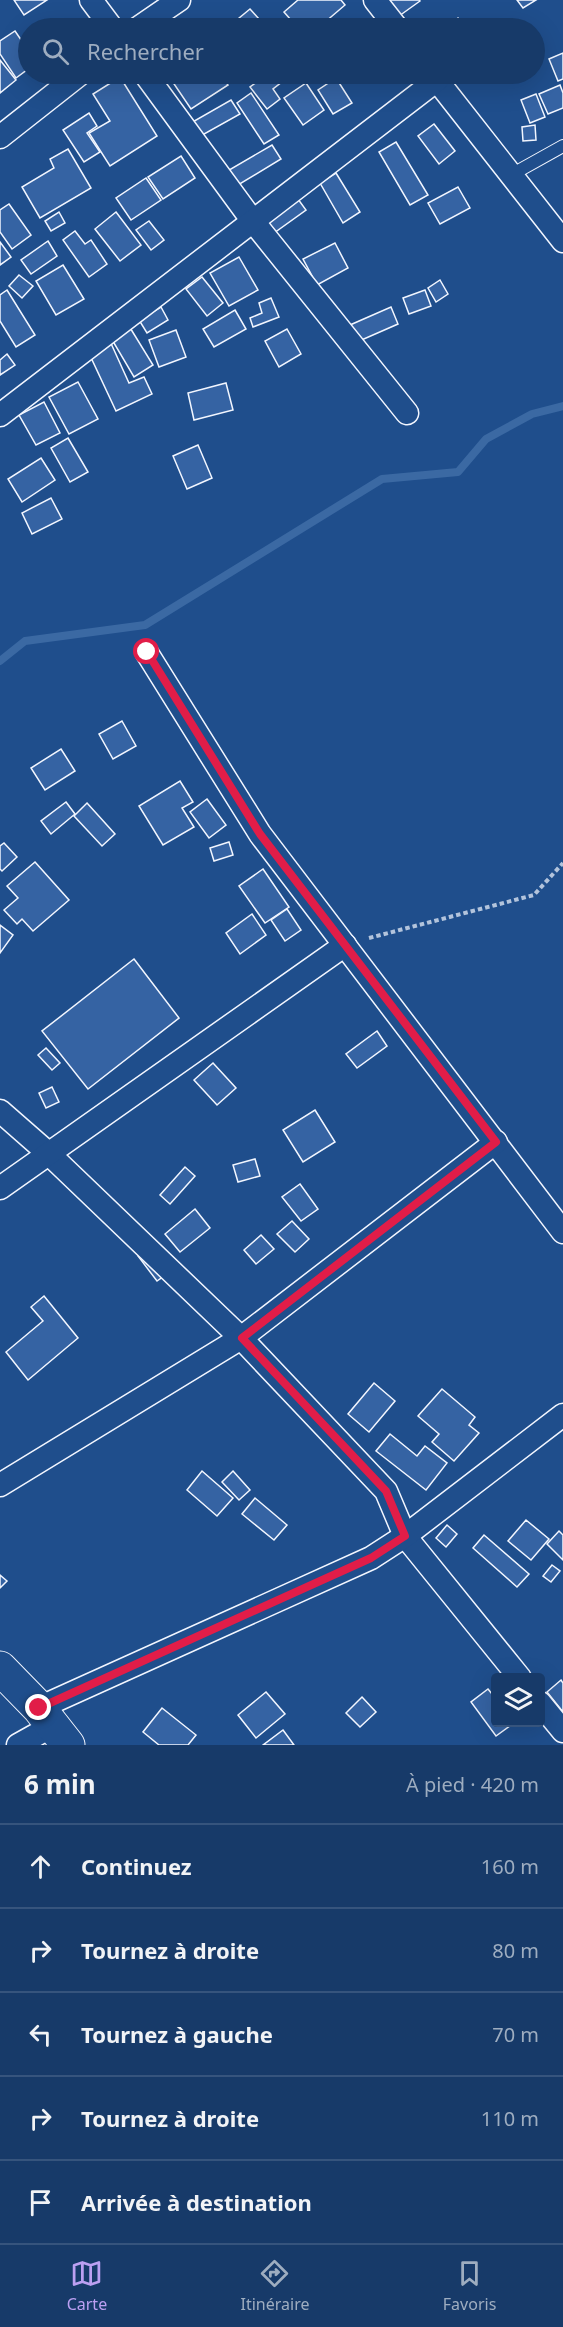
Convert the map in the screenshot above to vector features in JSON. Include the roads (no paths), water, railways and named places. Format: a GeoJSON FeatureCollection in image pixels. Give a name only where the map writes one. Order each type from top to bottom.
{"type":"FeatureCollection","features":[{"type":"Feature","properties":{"kind":"street"},"geometry":{"type":"LineString","coordinates":[[91,0],[104,18]]}},
{"type":"Feature","properties":{"kind":"street"},"geometry":{"type":"LineString","coordinates":[[153,18],[179,0]]}},
{"type":"Feature","properties":{"kind":"street"},"geometry":{"type":"LineString","coordinates":[[375,0],[389,18]]}},
{"type":"Feature","properties":{"kind":"street"},"geometry":{"type":"LineString","coordinates":[[0,137],[67,84]]}},
{"type":"Feature","properties":{"kind":"street"},"geometry":{"type":"LineString","coordinates":[[153,84],[252,220],[408,413]]}},
{"type":"Feature","properties":{"kind":"street"},"geometry":{"type":"LineString","coordinates":[[0,415],[425,84]]}},
{"type":"Feature","properties":{"kind":"street"},"geometry":{"type":"LineString","coordinates":[[440,84],[563,241]]}},
{"type":"Feature","properties":{"kind":"street"},"geometry":{"type":"LineString","coordinates":[[147,652],[260,834],[563,1232]]}},
{"type":"Feature","properties":{"kind":"street"},"geometry":{"type":"LineString","coordinates":[[0,1188],[345,945]]}},
{"type":"Feature","properties":{"kind":"street"},"geometry":{"type":"LineString","coordinates":[[0,1111],[48,1153],[242,1338],[386,1491],[405,1536],[517,1673]]}},
{"type":"Feature","properties":{"kind":"street"},"geometry":{"type":"LineString","coordinates":[[0,1485],[242,1338],[496,1142]]}},
{"type":"Feature","properties":{"kind":"street"},"geometry":{"type":"LineString","coordinates":[[18,1745],[371,1558],[405,1536],[563,1415]]}},
{"type":"Feature","properties":{"kind":"street"},"geometry":{"type":"LineString","coordinates":[[0,1668],[53,1726]]}},
{"type":"Feature","properties":{"kind":"street"},"geometry":{"type":"LineString","coordinates":[[545,1709],[563,1731]]}},
{"type":"Feature","properties":{"kind":"lane"},"geometry":{"type":"LineString","coordinates":[[512,176],[563,146]]}},
{"type":"Feature","properties":{"kind":"waterway"},"geometry":{"type":"LineString","coordinates":[[0,661],[25,641],[145,625],[382,479],[458,472],[486,439],[532,414],[563,406]]}}]}
